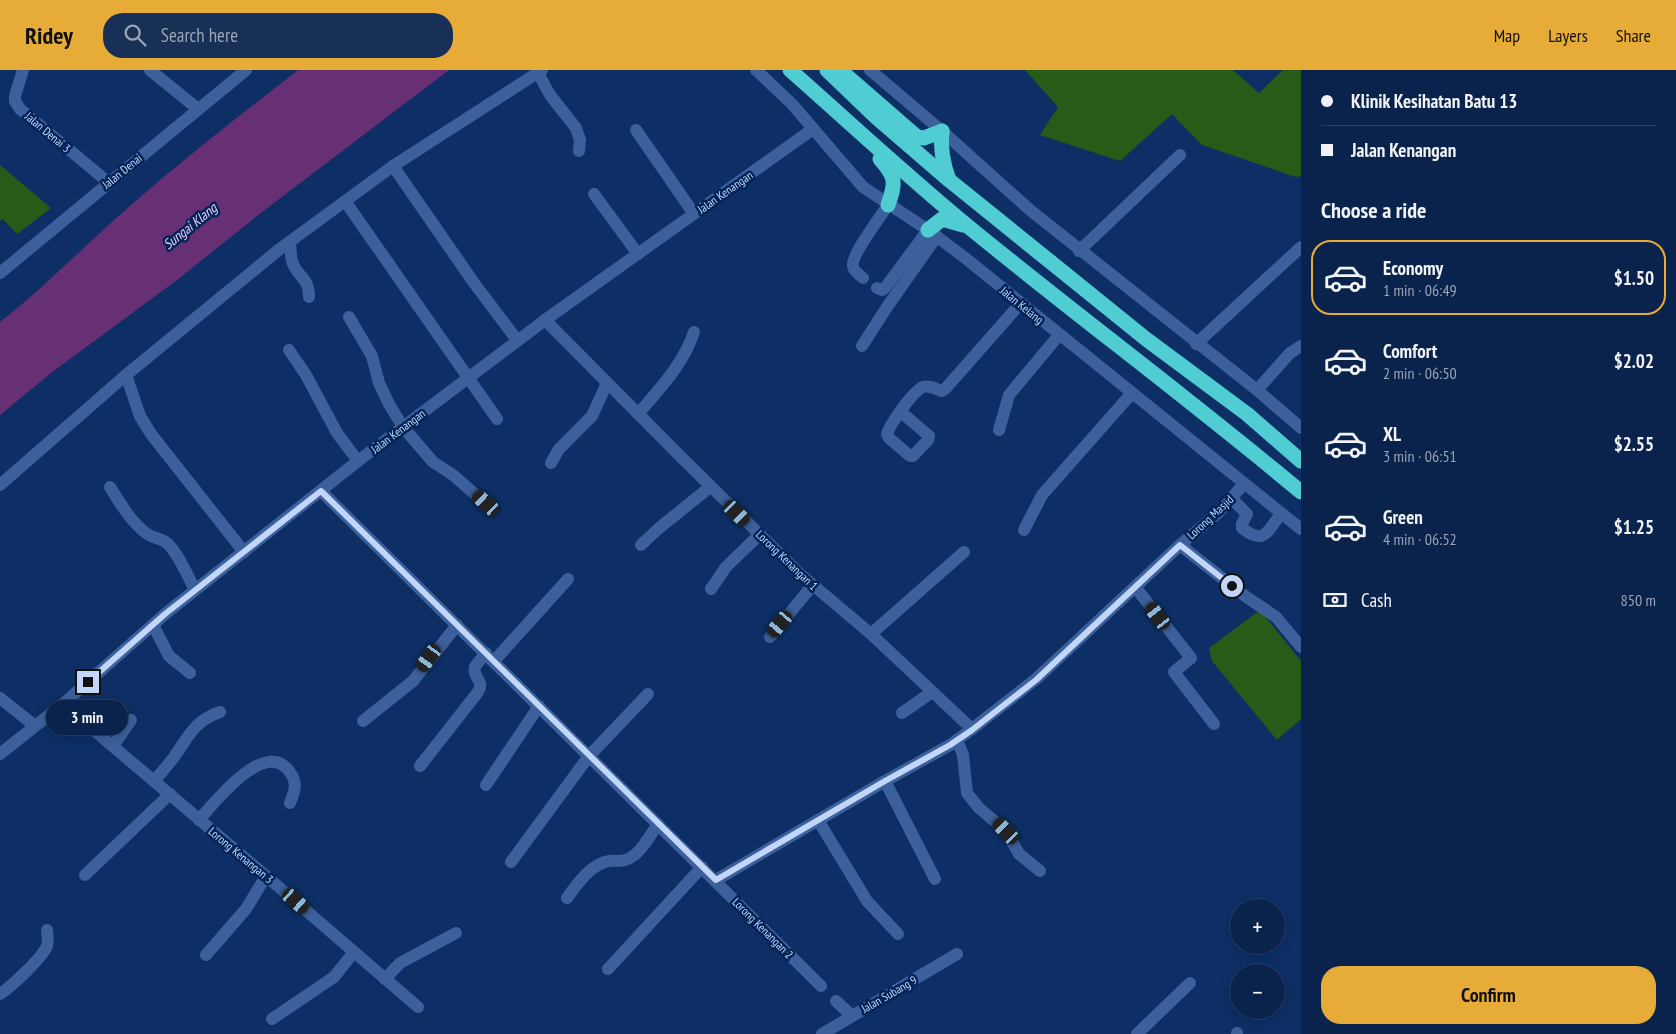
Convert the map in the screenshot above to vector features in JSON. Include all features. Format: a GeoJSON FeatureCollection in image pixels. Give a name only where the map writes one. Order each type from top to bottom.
{"type":"FeatureCollection","features":[{"type":"Feature","properties":{"kind":"highway"},"geometry":{"type":"LineString","coordinates":[[790,70],[861,135],[970,228],[1230,433],[1301,492]]}},
{"type":"Feature","properties":{"kind":"highway"},"geometry":{"type":"LineString","coordinates":[[826,70],[876,117],[950,180],[1146,339],[1246,414],[1301,461]]}},
{"type":"Feature","properties":{"kind":"highway"},"geometry":{"type":"LineString","coordinates":[[840,70],[917,137],[924,138],[942,131],[941,142],[944,165],[950,180]]}},
{"type":"Feature","properties":{"kind":"highway"},"geometry":{"type":"LineString","coordinates":[[861,135],[892,173],[894,188],[888,204]]}},
{"type":"Feature","properties":{"kind":"highway"},"geometry":{"type":"LineString","coordinates":[[932,233],[942,219],[970,228]]}},
{"type":"Feature","properties":{"kind":"street","name":"Jalan Denai 3"},"geometry":{"type":"LineString","coordinates":[[23,70],[15,96],[15,102],[20,109],[108,182]]}},
{"type":"Feature","properties":{"kind":"street"},"geometry":{"type":"LineString","coordinates":[[150,70],[198,109]]}},
{"type":"Feature","properties":{"kind":"street","name":"Jalan Denai"},"geometry":{"type":"LineString","coordinates":[[1,269],[246,70]]}},
{"type":"Feature","properties":{"kind":"street","name":"Jalan Kelang"},"geometry":{"type":"LineString","coordinates":[[756,70],[792,104],[856,181],[932,233],[1301,529]]}},
{"type":"Feature","properties":{"kind":"street"},"geometry":{"type":"LineString","coordinates":[[870,70],[1079,251],[1257,390],[1301,428]]}},
{"type":"Feature","properties":{"kind":"street"},"geometry":{"type":"LineString","coordinates":[[0,486],[126,375],[290,242],[393,166],[540,72],[550,95],[576,128],[581,144],[579,151]]}},
{"type":"Feature","properties":{"kind":"street","name":"Jalan Kenangan"},"geometry":{"type":"LineString","coordinates":[[0,754],[63,704],[195,590],[403,427],[517,340],[813,129]]}},
{"type":"Feature","properties":{"kind":"street"},"geometry":{"type":"LineString","coordinates":[[636,130],[694,214]]}},
{"type":"Feature","properties":{"kind":"street"},"geometry":{"type":"LineString","coordinates":[[1079,251],[1180,155]]}},
{"type":"Feature","properties":{"kind":"street"},"geometry":{"type":"LineString","coordinates":[[393,166],[474,283],[517,340]]}},
{"type":"Feature","properties":{"kind":"street"},"geometry":{"type":"LineString","coordinates":[[594,194],[638,254]]}},
{"type":"Feature","properties":{"kind":"street"},"geometry":{"type":"LineString","coordinates":[[344,201],[497,420]]}},
{"type":"Feature","properties":{"kind":"street"},"geometry":{"type":"LineString","coordinates":[[863,278],[854,270],[854,259],[888,204]]}},
{"type":"Feature","properties":{"kind":"street"},"geometry":{"type":"LineString","coordinates":[[877,288],[882,290],[885,288],[932,233]]}},
{"type":"Feature","properties":{"kind":"street"},"geometry":{"type":"LineString","coordinates":[[862,346],[932,233]]}},
{"type":"Feature","properties":{"kind":"street"},"geometry":{"type":"LineString","coordinates":[[290,242],[294,267],[308,284],[309,297]]}},
{"type":"Feature","properties":{"kind":"street"},"geometry":{"type":"LineString","coordinates":[[1196,344],[1301,247]]}},
{"type":"Feature","properties":{"kind":"street"},"geometry":{"type":"LineString","coordinates":[[901,412],[914,394],[922,387],[942,391],[946,388],[1020,304]]}},
{"type":"Feature","properties":{"kind":"street"},"geometry":{"type":"LineString","coordinates":[[349,318],[372,356],[379,383],[403,427],[434,462],[453,474],[486,503]]}},
{"type":"Feature","properties":{"kind":"street","name":"Lorong Kenangan 1"},"geometry":{"type":"LineString","coordinates":[[545,320],[812,586],[871,634],[972,730]]}},
{"type":"Feature","properties":{"kind":"street"},"geometry":{"type":"LineString","coordinates":[[638,414],[679,366],[688,351],[694,332]]}},
{"type":"Feature","properties":{"kind":"street"},"geometry":{"type":"LineString","coordinates":[[999,430],[1009,395],[1059,335]]}},
{"type":"Feature","properties":{"kind":"street"},"geometry":{"type":"LineString","coordinates":[[1257,390],[1290,353],[1301,346]]}},
{"type":"Feature","properties":{"kind":"street"},"geometry":{"type":"LineString","coordinates":[[289,350],[306,375],[337,433],[358,462]]}},
{"type":"Feature","properties":{"kind":"street"},"geometry":{"type":"LineString","coordinates":[[126,375],[140,416],[151,434],[244,552]]}},
{"type":"Feature","properties":{"kind":"street"},"geometry":{"type":"LineString","coordinates":[[551,463],[559,449],[592,416],[607,383]]}},
{"type":"Feature","properties":{"kind":"street"},"geometry":{"type":"LineString","coordinates":[[1024,530],[1042,495],[1132,394]]}},
{"type":"Feature","properties":{"kind":"street","name":"Lorong Masjid"},"geometry":{"type":"LineString","coordinates":[[716,880],[958,740],[972,730],[1036,680],[1180,545],[1219,512],[1244,484]]}},
{"type":"Feature","properties":{"kind":"street"},"geometry":{"type":"LineString","coordinates":[[641,545],[710,486]]}},
{"type":"Feature","properties":{"kind":"street"},"geometry":{"type":"LineString","coordinates":[[110,487],[140,529],[156,539],[165,541],[173,550],[195,590]]}},
{"type":"Feature","properties":{"kind":"street","name":"Lorong Kenangan 2"},"geometry":{"type":"LineString","coordinates":[[321,491],[821,986]]}},
{"type":"Feature","properties":{"kind":"street"},"geometry":{"type":"LineString","coordinates":[[1232,498],[1247,514],[1242,528],[1254,537],[1264,535],[1281,514]]}},
{"type":"Feature","properties":{"kind":"street"},"geometry":{"type":"LineString","coordinates":[[711,589],[726,567],[760,534]]}},
{"type":"Feature","properties":{"kind":"street"},"geometry":{"type":"LineString","coordinates":[[1180,545],[1245,596],[1276,617],[1301,647]]}},
{"type":"Feature","properties":{"kind":"street"},"geometry":{"type":"LineString","coordinates":[[871,634],[964,552]]}},
{"type":"Feature","properties":{"kind":"street"},"geometry":{"type":"LineString","coordinates":[[420,766],[481,687],[481,683],[476,675],[476,666],[490,657],[568,579]]}},
{"type":"Feature","properties":{"kind":"street"},"geometry":{"type":"LineString","coordinates":[[770,637],[812,586]]}},
{"type":"Feature","properties":{"kind":"street"},"geometry":{"type":"LineString","coordinates":[[1136,588],[1191,658],[1174,672],[1214,724]]}},
{"type":"Feature","properties":{"kind":"street"},"geometry":{"type":"LineString","coordinates":[[153,625],[169,656],[190,673]]}},
{"type":"Feature","properties":{"kind":"street"},"geometry":{"type":"LineString","coordinates":[[363,721],[413,680],[457,625]]}},
{"type":"Feature","properties":{"kind":"street"},"geometry":{"type":"LineString","coordinates":[[902,713],[932,692]]}},
{"type":"Feature","properties":{"kind":"street"},"geometry":{"type":"LineString","coordinates":[[511,862],[589,756],[648,694]]}},
{"type":"Feature","properties":{"kind":"street"},"geometry":{"type":"LineString","coordinates":[[0,698],[35,726]]}},
{"type":"Feature","properties":{"kind":"street","name":"Lorong Kenangan 3"},"geometry":{"type":"LineString","coordinates":[[63,704],[418,1007]]}},
{"type":"Feature","properties":{"kind":"street"},"geometry":{"type":"LineString","coordinates":[[486,785],[538,706]]}},
{"type":"Feature","properties":{"kind":"street"},"geometry":{"type":"LineString","coordinates":[[154,780],[174,757],[188,734],[210,715],[220,712]]}},
{"type":"Feature","properties":{"kind":"street"},"geometry":{"type":"LineString","coordinates":[[113,746],[132,720]]}},
{"type":"Feature","properties":{"kind":"street"},"geometry":{"type":"LineString","coordinates":[[958,740],[963,755],[967,793],[979,808],[1006,831],[1019,854],[1040,871]]}},
{"type":"Feature","properties":{"kind":"street"},"geometry":{"type":"LineString","coordinates":[[200,820],[243,774],[273,761],[282,763],[295,779],[296,787],[290,803]]}},
{"type":"Feature","properties":{"kind":"street"},"geometry":{"type":"LineString","coordinates":[[885,781],[935,879]]}},
{"type":"Feature","properties":{"kind":"street"},"geometry":{"type":"LineString","coordinates":[[85,875],[170,794]]}},
{"type":"Feature","properties":{"kind":"street"},"geometry":{"type":"LineString","coordinates":[[818,820],[867,901],[898,934]]}},
{"type":"Feature","properties":{"kind":"street"},"geometry":{"type":"LineString","coordinates":[[566,898],[595,866],[609,861],[625,860],[638,851],[658,824]]}},
{"type":"Feature","properties":{"kind":"street"},"geometry":{"type":"LineString","coordinates":[[608,969],[702,867]]}},
{"type":"Feature","properties":{"kind":"street"},"geometry":{"type":"LineString","coordinates":[[206,955],[246,909],[266,876]]}},
{"type":"Feature","properties":{"kind":"street"},"geometry":{"type":"LineString","coordinates":[[0,994],[44,952],[48,944],[47,930]]}},
{"type":"Feature","properties":{"kind":"street"},"geometry":{"type":"LineString","coordinates":[[385,978],[400,963],[456,933]]}},
{"type":"Feature","properties":{"kind":"street"},"geometry":{"type":"LineString","coordinates":[[272,1019],[334,977],[354,952]]}},
{"type":"Feature","properties":{"kind":"street","name":"Jalan Subang 9"},"geometry":{"type":"LineString","coordinates":[[822,1034],[957,954]]}},
{"type":"Feature","properties":{"kind":"street"},"geometry":{"type":"LineString","coordinates":[[1137,1034],[1190,983]]}},
{"type":"Feature","properties":{"kind":"street"},"geometry":{"type":"LineString","coordinates":[[836,1000],[852,1016]]}},
{"type":"Feature","properties":{"kind":"green space"},"geometry":{"type":"Polygon","coordinates":[[[1025,70],[1233,70],[1259,93],[1283,70],[1301,70],[1301,176],[1296,177],[1202,145],[1172,114],[1120,161],[1040,135],[1058,107],[1025,70]]]}},
{"type":"Feature","properties":{"kind":"green space"},"geometry":{"type":"Polygon","coordinates":[[[0,165],[51,208],[17,234],[3,219],[0,221],[0,165]]]}},
{"type":"Feature","properties":{"kind":"green space"},"geometry":{"type":"Polygon","coordinates":[[[1260,610],[1301,661],[1301,719],[1277,740],[1212,661],[1209,648],[1260,610]]]}},
{"type":"Feature","properties":{"kind":"water","name":"Sungai Klang"},"geometry":{"type":"Polygon","coordinates":[[[298,70],[449,70],[266,209],[177,280],[51,373],[0,415],[0,322],[158,182],[298,70]]]}},
{"type":"Feature","properties":{"kind":"route"},"geometry":{"type":"LineString","coordinates":[[88,682],[165,614],[321,491],[716,880],[950,745],[972,730],[1036,680],[1180,545],[1232,586]]}}]}
